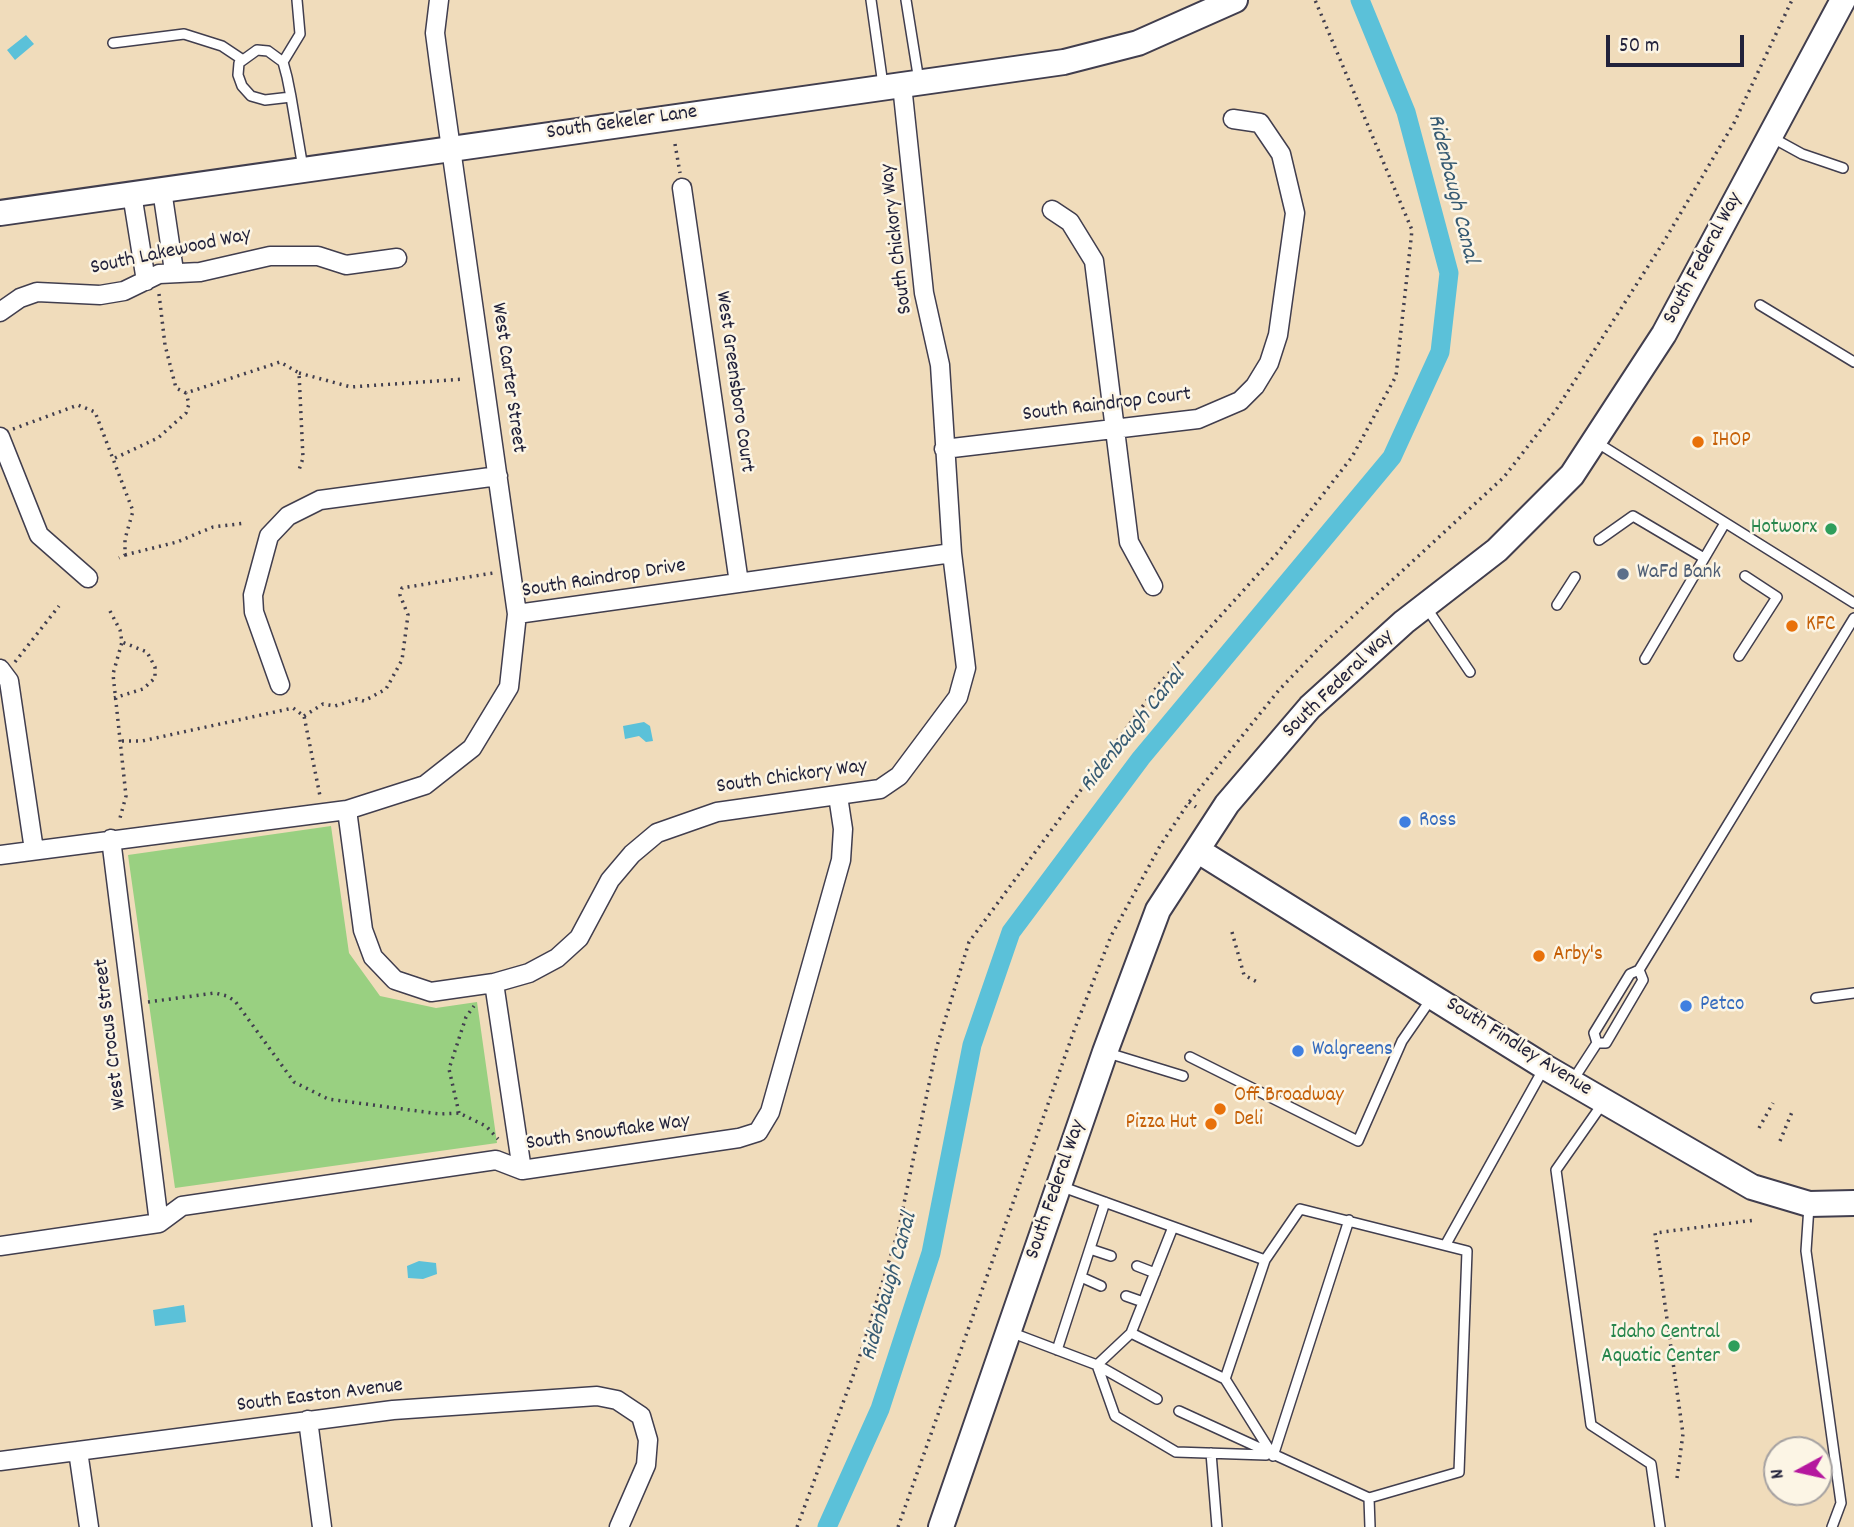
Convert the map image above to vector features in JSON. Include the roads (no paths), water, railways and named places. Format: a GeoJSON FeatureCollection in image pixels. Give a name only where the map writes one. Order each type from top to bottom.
{"type":"FeatureCollection","features":[{"type":"Feature","properties":{"kind":"street","name":"West Carter Street"},"geometry":{"type":"LineString","coordinates":[[439,0],[435,33],[517,614]]}},
{"type":"Feature","properties":{"kind":"street","name":"South Gekeler Lane"},"geometry":{"type":"LineString","coordinates":[[0,213],[1065,62],[1138,43],[1235,0]]}},
{"type":"Feature","properties":{"kind":"street","name":"South Federal Way"},"geometry":{"type":"LineString","coordinates":[[941,1527],[1105,1052],[1158,910],[1227,804],[1310,708],[1426,606],[1497,550],[1572,475],[1664,334],[1843,0]]}},
{"type":"Feature","properties":{"kind":"street","name":"South Chickory Way"},"geometry":{"type":"LineString","coordinates":[[347,810],[363,930],[373,957],[395,980],[431,992],[494,983],[529,973],[557,958],[579,938],[610,880],[632,854],[657,833],[717,812],[838,796],[891,784],[958,697],[966,668],[952,553],[940,365],[924,293],[902,85]]}},
{"type":"Feature","properties":{"kind":"street","name":"South Raindrop Court"},"geometry":{"type":"LineString","coordinates":[[944,449],[1198,419],[1220,412],[1240,401],[1255,386],[1269,363],[1278,335],[1295,213],[1290,181],[1274,144],[1260,123],[1233,119]]}},
{"type":"Feature","properties":{"kind":"street","name":"West Greensboro Court"},"geometry":{"type":"LineString","coordinates":[[682,188],[739,583]]}},
{"type":"Feature","properties":{"kind":"street"},"geometry":{"type":"LineString","coordinates":[[162,190],[174,271]]}},
{"type":"Feature","properties":{"kind":"street"},"geometry":{"type":"LineString","coordinates":[[132,194],[152,286]]}},
{"type":"Feature","properties":{"kind":"street"},"geometry":{"type":"LineString","coordinates":[[1052,210],[1070,222],[1094,261],[1129,542],[1153,586]]}},
{"type":"Feature","properties":{"kind":"street","name":"South Lakewood Way"},"geometry":{"type":"LineString","coordinates":[[0,312],[20,298],[37,292],[100,295],[152,286],[174,271],[200,272],[270,256],[318,256],[346,265],[397,258]]}},
{"type":"Feature","properties":{"kind":"street"},"geometry":{"type":"LineString","coordinates":[[4,434],[39,535],[88,578]]}},
{"type":"Feature","properties":{"kind":"street"},"geometry":{"type":"LineString","coordinates":[[280,685],[254,612],[253,595],[269,536],[288,516],[320,500],[498,476]]}},
{"type":"Feature","properties":{"kind":"street","name":"South Raindrop Drive"},"geometry":{"type":"LineString","coordinates":[[0,855],[347,810],[425,785],[472,748],[509,687],[517,614],[952,553]]}},
{"type":"Feature","properties":{"kind":"street"},"geometry":{"type":"LineString","coordinates":[[7,666],[34,850]]}},
{"type":"Feature","properties":{"kind":"street","name":"South Snowflake Way"},"geometry":{"type":"LineString","coordinates":[[0,1246],[159,1223],[182,1206],[496,1160],[522,1170],[739,1138],[758,1132],[770,1112],[841,860],[843,829],[838,796]]}},
{"type":"Feature","properties":{"kind":"street","name":"West Crocus Street"},"geometry":{"type":"LineString","coordinates":[[111,839],[159,1223]]}},
{"type":"Feature","properties":{"kind":"street","name":"South Findley Avenue"},"geometry":{"type":"LineString","coordinates":[[1197,850],[1545,1067],[1752,1187],[1809,1204],[1854,1203]]}},
{"type":"Feature","properties":{"kind":"street"},"geometry":{"type":"LineString","coordinates":[[494,983],[522,1170]]}},
{"type":"Feature","properties":{"kind":"street","name":"South Easton Avenue"},"geometry":{"type":"LineString","coordinates":[[0,1461],[393,1410],[597,1396],[617,1400],[641,1416],[648,1440],[646,1465],[618,1527]]}},
{"type":"Feature","properties":{"kind":"street"},"geometry":{"type":"LineString","coordinates":[[307,1420],[322,1527]]}},
{"type":"Feature","properties":{"kind":"street"},"geometry":{"type":"LineString","coordinates":[[78,1451],[89,1527]]}},
{"type":"Feature","properties":{"kind":"lane"},"geometry":{"type":"LineString","coordinates":[[283,62],[300,34],[297,0]]}},
{"type":"Feature","properties":{"kind":"lane"},"geometry":{"type":"LineString","coordinates":[[871,0],[902,85]]}},
{"type":"Feature","properties":{"kind":"lane"},"geometry":{"type":"LineString","coordinates":[[902,85],[906,0]]}},
{"type":"Feature","properties":{"kind":"lane"},"geometry":{"type":"LineString","coordinates":[[113,43],[184,34],[222,46],[243,60]]}},
{"type":"Feature","properties":{"kind":"lane"},"geometry":{"type":"LineString","coordinates":[[291,97],[265,100],[251,96],[242,86],[238,75],[243,60],[257,50],[268,51],[283,62],[291,97],[303,170]]}},
{"type":"Feature","properties":{"kind":"lane"},"geometry":{"type":"LineString","coordinates":[[1770,136],[1802,154],[1843,168]]}},
{"type":"Feature","properties":{"kind":"lane"},"geometry":{"type":"LineString","coordinates":[[1760,305],[1854,362]]}},
{"type":"Feature","properties":{"kind":"lane"},"geometry":{"type":"LineString","coordinates":[[1594,441],[1854,603]]}},
{"type":"Feature","properties":{"kind":"lane"},"geometry":{"type":"LineString","coordinates":[[1599,540],[1633,516],[1704,558]]}},
{"type":"Feature","properties":{"kind":"lane"},"geometry":{"type":"LineString","coordinates":[[1645,659],[1726,523]]}},
{"type":"Feature","properties":{"kind":"lane"},"geometry":{"type":"LineString","coordinates":[[1738,656],[1777,597],[1745,576]]}},
{"type":"Feature","properties":{"kind":"lane"},"geometry":{"type":"LineString","coordinates":[[1557,605],[1575,578]]}},
{"type":"Feature","properties":{"kind":"lane"},"geometry":{"type":"LineString","coordinates":[[1426,606],[1470,672]]}},
{"type":"Feature","properties":{"kind":"lane"},"geometry":{"type":"LineString","coordinates":[[1572,1082],[1597,1043],[1594,1033],[1630,974],[1639,970],[1854,618]]}},
{"type":"Feature","properties":{"kind":"lane"},"geometry":{"type":"LineString","coordinates":[[1597,1043],[1606,1043],[1643,980],[1639,970]]}},
{"type":"Feature","properties":{"kind":"lane"},"geometry":{"type":"LineString","coordinates":[[1816,998],[1854,993]]}},
{"type":"Feature","properties":{"kind":"lane"},"geometry":{"type":"LineString","coordinates":[[1190,1056],[1358,1141],[1402,1041],[1433,996]]}},
{"type":"Feature","properties":{"kind":"lane"},"geometry":{"type":"LineString","coordinates":[[1105,1052],[1183,1076]]}},
{"type":"Feature","properties":{"kind":"lane"},"geometry":{"type":"LineString","coordinates":[[1446,1244],[1545,1067]]}},
{"type":"Feature","properties":{"kind":"lane"},"geometry":{"type":"LineString","coordinates":[[1604,1101],[1556,1170],[1591,1425],[1651,1464],[1660,1527]]}},
{"type":"Feature","properties":{"kind":"lane"},"geometry":{"type":"LineString","coordinates":[[1059,1186],[1265,1260]]}},
{"type":"Feature","properties":{"kind":"lane"},"geometry":{"type":"LineString","coordinates":[[1057,1350],[1105,1202]]}},
{"type":"Feature","properties":{"kind":"lane"},"geometry":{"type":"LineString","coordinates":[[1809,1204],[1806,1251],[1841,1503],[1832,1527]]}},
{"type":"Feature","properties":{"kind":"lane"},"geometry":{"type":"LineString","coordinates":[[1179,1411],[1369,1498],[1459,1472],[1467,1251],[1300,1209],[1265,1260],[1225,1379]]}},
{"type":"Feature","properties":{"kind":"lane"},"geometry":{"type":"LineString","coordinates":[[1273,1456],[1349,1220]]}},
{"type":"Feature","properties":{"kind":"lane"},"geometry":{"type":"LineString","coordinates":[[1097,1365],[1131,1334],[1173,1227]]}},
{"type":"Feature","properties":{"kind":"lane"},"geometry":{"type":"LineString","coordinates":[[1090,1249],[1111,1256]]}},
{"type":"Feature","properties":{"kind":"lane"},"geometry":{"type":"LineString","coordinates":[[1137,1266],[1155,1273]]}},
{"type":"Feature","properties":{"kind":"lane"},"geometry":{"type":"LineString","coordinates":[[1081,1277],[1101,1286]]}},
{"type":"Feature","properties":{"kind":"lane"},"geometry":{"type":"LineString","coordinates":[[1126,1296],[1143,1302]]}},
{"type":"Feature","properties":{"kind":"lane"},"geometry":{"type":"LineString","coordinates":[[1008,1331],[1097,1365],[1157,1399]]}},
{"type":"Feature","properties":{"kind":"lane"},"geometry":{"type":"LineString","coordinates":[[1131,1334],[1225,1379],[1273,1456]]}},
{"type":"Feature","properties":{"kind":"lane"},"geometry":{"type":"LineString","coordinates":[[1097,1365],[1115,1416],[1176,1452],[1273,1456]]}},
{"type":"Feature","properties":{"kind":"lane"},"geometry":{"type":"LineString","coordinates":[[1211,1452],[1217,1527]]}},
{"type":"Feature","properties":{"kind":"lane"},"geometry":{"type":"LineString","coordinates":[[1369,1498],[1370,1527]]}},
{"type":"Feature","properties":{"kind":"water"},"geometry":{"type":"Polygon","coordinates":[[[26,35],[34,44],[15,60],[7,50],[26,35]]]}},
{"type":"Feature","properties":{"kind":"water"},"geometry":{"type":"Polygon","coordinates":[[[644,722],[650,726],[653,741],[646,742],[639,736],[625,739],[623,726],[644,722]]]}},
{"type":"Feature","properties":{"kind":"water"},"geometry":{"type":"Polygon","coordinates":[[[419,1261],[436,1263],[437,1274],[423,1279],[408,1278],[407,1266],[419,1261]]]}},
{"type":"Feature","properties":{"kind":"water"},"geometry":{"type":"Polygon","coordinates":[[[184,1305],[186,1322],[155,1326],[153,1310],[184,1305]]]}},
{"type":"Feature","properties":{"kind":"waterway","name":"Ridenbaugh Canal"},"geometry":{"type":"LineString","coordinates":[[827,1527],[880,1409],[931,1253],[972,1045],[1011,932],[1141,758],[1392,457],[1440,352],[1449,273],[1406,112],[1360,0]]}},
{"type":"Feature","properties":{"kind":"place","name":"IHOP"},"geometry":{"type":"Point","coordinates":[1698,442]}},
{"type":"Feature","properties":{"kind":"place","name":"Hotworx"},"geometry":{"type":"Point","coordinates":[1831,529]}},
{"type":"Feature","properties":{"kind":"place","name":"WaFd Bank"},"geometry":{"type":"Point","coordinates":[1623,574]}},
{"type":"Feature","properties":{"kind":"place","name":"KFC"},"geometry":{"type":"Point","coordinates":[1792,626]}},
{"type":"Feature","properties":{"kind":"place","name":"Ross"},"geometry":{"type":"Point","coordinates":[1405,822]}},
{"type":"Feature","properties":{"kind":"place","name":"Arby's"},"geometry":{"type":"Point","coordinates":[1539,956]}},
{"type":"Feature","properties":{"kind":"place","name":"Petco"},"geometry":{"type":"Point","coordinates":[1686,1006]}},
{"type":"Feature","properties":{"kind":"place","name":"Walgreens"},"geometry":{"type":"Point","coordinates":[1298,1051]}},
{"type":"Feature","properties":{"kind":"place","name":"Off Broadway Deli"},"geometry":{"type":"Point","coordinates":[1220,1109]}},
{"type":"Feature","properties":{"kind":"place","name":"Pizza Hut"},"geometry":{"type":"Point","coordinates":[1211,1124]}},
{"type":"Feature","properties":{"kind":"place","name":"Idaho Central Aquatic Center"},"geometry":{"type":"Point","coordinates":[1734,1346]}}]}
